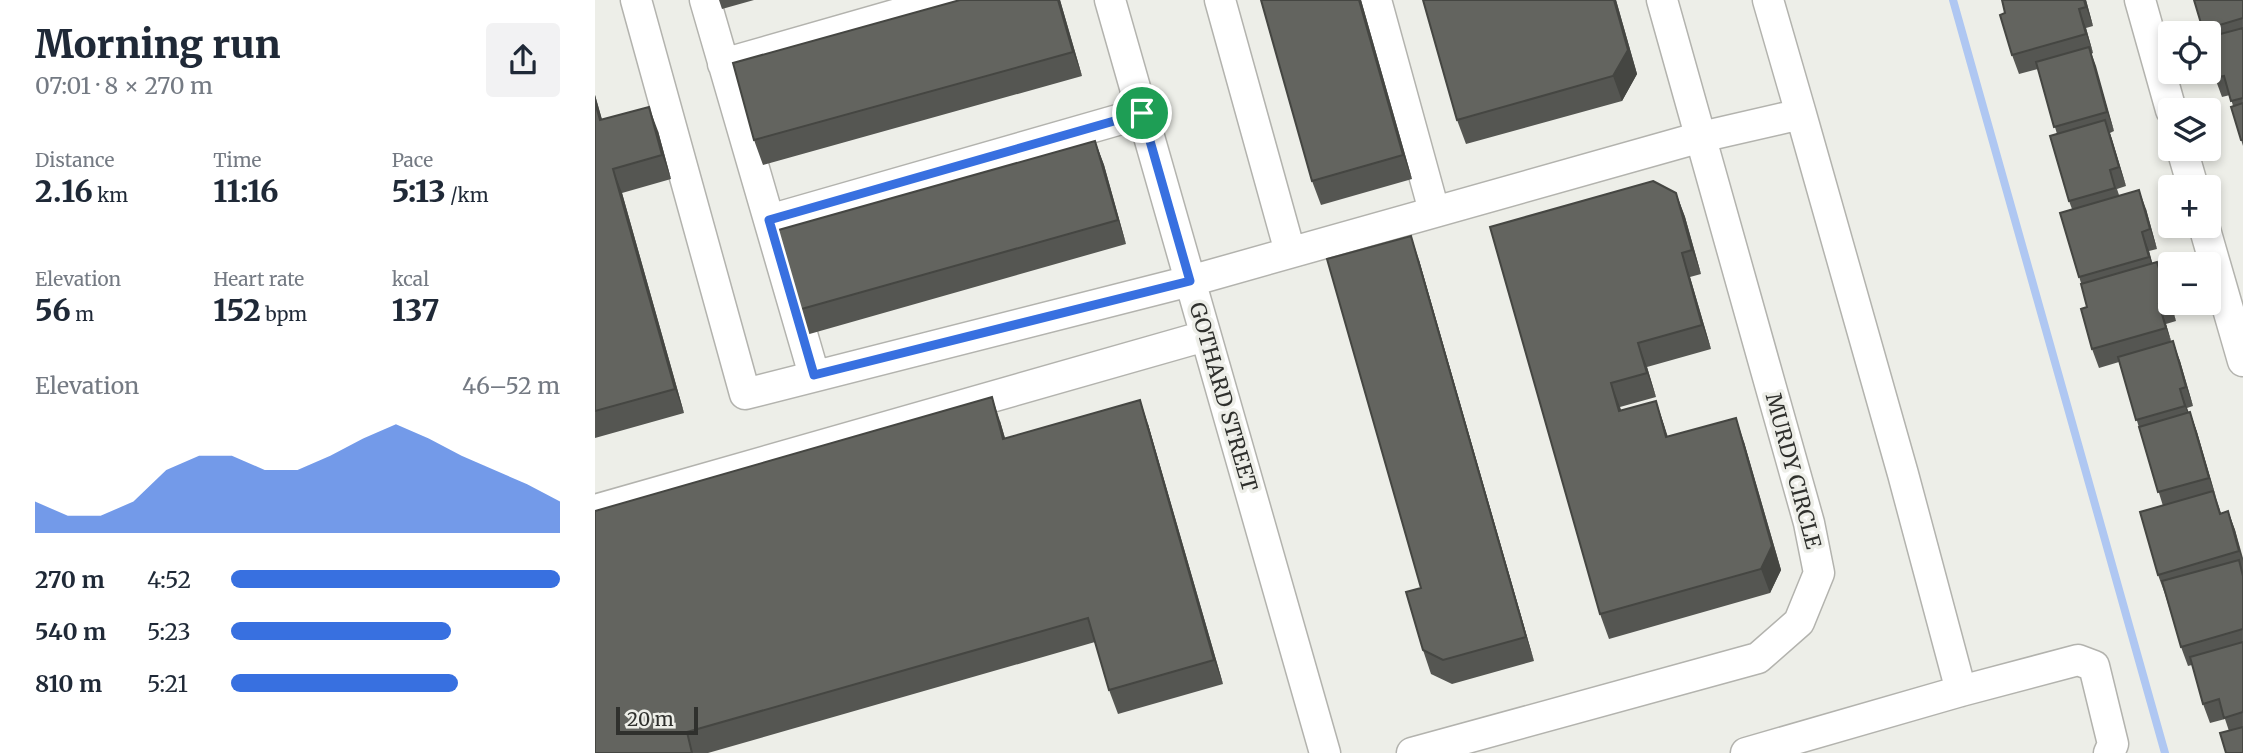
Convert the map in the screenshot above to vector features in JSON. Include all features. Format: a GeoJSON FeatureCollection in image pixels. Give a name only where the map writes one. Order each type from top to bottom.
{"type":"FeatureCollection","features":[{"type":"Feature","properties":{"kind":"street"},"geometry":{"type":"LineString","coordinates":[[636,0],[745,394],[1190,281],[1701,137],[1801,114]]}},
{"type":"Feature","properties":{"kind":"street"},"geometry":{"type":"LineString","coordinates":[[705,0],[814,375]]}},
{"type":"Feature","properties":{"kind":"street"},"geometry":{"type":"LineString","coordinates":[[723,64],[947,0]]}},
{"type":"Feature","properties":{"kind":"street","name":"GOTHARD STREET"},"geometry":{"type":"LineString","coordinates":[[1110,0],[1205,335],[1318,751]]}},
{"type":"Feature","properties":{"kind":"street"},"geometry":{"type":"LineString","coordinates":[[1220,0],[1290,252]]}},
{"type":"Feature","properties":{"kind":"street"},"geometry":{"type":"LineString","coordinates":[[1376,0],[1434,211]]}},
{"type":"Feature","properties":{"kind":"street","name":"MURDY CIRCLE"},"geometry":{"type":"LineString","coordinates":[[1412,753],[1758,658],[1800,622],[1819,573],[1809,523],[1663,0]]}},
{"type":"Feature","properties":{"kind":"street"},"geometry":{"type":"LineString","coordinates":[[1769,0],[1903,474],[1961,691]]}},
{"type":"Feature","properties":{"kind":"street"},"geometry":{"type":"LineString","coordinates":[[2140,0],[2168,98]]}},
{"type":"Feature","properties":{"kind":"street"},"geometry":{"type":"LineString","coordinates":[[769,220],[1142,113]]}},
{"type":"Feature","properties":{"kind":"street"},"geometry":{"type":"LineString","coordinates":[[2207,238],[2243,361]]}},
{"type":"Feature","properties":{"kind":"street"},"geometry":{"type":"LineString","coordinates":[[595,510],[1205,335]]}},
{"type":"Feature","properties":{"kind":"street"},"geometry":{"type":"LineString","coordinates":[[1746,753],[2078,660],[2094,666],[2113,744],[2109,753]]}},
{"type":"Feature","properties":{"kind":"building"},"geometry":{"type":"Polygon","coordinates":[[[960,0],[1058,0],[1073,52],[754,140],[733,63],[960,0]]]}},
{"type":"Feature","properties":{"kind":"building"},"geometry":{"type":"Polygon","coordinates":[[[1261,0],[1359,0],[1403,155],[1312,181],[1261,0]]]}},
{"type":"Feature","properties":{"kind":"building"},"geometry":{"type":"Polygon","coordinates":[[[1423,0],[1614,0],[1628,50],[1613,76],[1457,120],[1423,0]]]}},
{"type":"Feature","properties":{"kind":"building"},"geometry":{"type":"Polygon","coordinates":[[[2002,0],[2084,0],[2086,7],[2079,9],[2086,34],[2012,55],[2000,15],[2005,13],[2002,0]]]}},
{"type":"Feature","properties":{"kind":"building"},"geometry":{"type":"Polygon","coordinates":[[[2194,0],[2243,0],[2243,18],[2221,25],[2221,21],[2200,21],[2194,0]]]}},
{"type":"Feature","properties":{"kind":"building"},"geometry":{"type":"Polygon","coordinates":[[[2243,28],[2243,98],[2231,101],[2224,76],[2221,77],[2221,34],[2243,28]]]}},
{"type":"Feature","properties":{"kind":"building"},"geometry":{"type":"Polygon","coordinates":[[[2089,47],[2107,112],[2054,127],[2036,62],[2089,47]]]}},
{"type":"Feature","properties":{"kind":"building"},"geometry":{"type":"Polygon","coordinates":[[[595,102],[600,120],[649,107],[662,155],[613,169],[675,389],[595,411],[595,102]]]}},
{"type":"Feature","properties":{"kind":"building"},"geometry":{"type":"Polygon","coordinates":[[[2243,103],[2243,140],[2241,140],[2231,107],[2243,103]]]}},
{"type":"Feature","properties":{"kind":"building"},"geometry":{"type":"Polygon","coordinates":[[[2105,120],[2119,167],[2110,170],[2115,188],[2069,201],[2050,136],[2105,120]]]}},
{"type":"Feature","properties":{"kind":"building"},"geometry":{"type":"Polygon","coordinates":[[[1095,141],[1118,220],[798,310],[775,231],[1095,141]]]}},
{"type":"Feature","properties":{"kind":"building"},"geometry":{"type":"Polygon","coordinates":[[[1653,181],[1676,193],[1692,250],[1682,253],[1702,325],[1638,343],[1647,373],[1611,383],[1619,411],[1656,401],[1666,437],[1736,418],[1772,546],[1761,569],[1600,614],[1490,227],[1653,181]]]}},
{"type":"Feature","properties":{"kind":"building"},"geometry":{"type":"Polygon","coordinates":[[[2139,190],[2150,229],[2142,232],[2149,257],[2079,277],[2060,213],[2139,190]]]}},
{"type":"Feature","properties":{"kind":"building"},"geometry":{"type":"Polygon","coordinates":[[[1411,236],[1526,637],[1443,660],[1423,650],[1406,592],[1421,588],[1327,259],[1411,236]]]}},
{"type":"Feature","properties":{"kind":"building"},"geometry":{"type":"Polygon","coordinates":[[[2157,262],[2158,315],[2162,315],[2166,328],[2092,349],[2081,309],[2087,307],[2081,284],[2157,262]]]}},
{"type":"Feature","properties":{"kind":"building"},"geometry":{"type":"Polygon","coordinates":[[[2173,341],[2186,387],[2180,389],[2185,406],[2136,420],[2118,357],[2173,341]]]}},
{"type":"Feature","properties":{"kind":"building"},"geometry":{"type":"Polygon","coordinates":[[[992,397],[1003,439],[1140,400],[1214,660],[1109,690],[1088,618],[687,732],[692,753],[595,753],[595,511],[992,397]]]}},
{"type":"Feature","properties":{"kind":"building"},"geometry":{"type":"Polygon","coordinates":[[[2190,412],[2209,478],[2158,492],[2139,427],[2190,412]]]}},
{"type":"Feature","properties":{"kind":"building"},"geometry":{"type":"Polygon","coordinates":[[[2213,491],[2220,514],[2228,511],[2239,551],[2158,575],[2140,512],[2213,491]]]}},
{"type":"Feature","properties":{"kind":"building"},"geometry":{"type":"Polygon","coordinates":[[[2239,560],[2243,576],[2243,629],[2181,647],[2162,581],[2239,560]]]}},
{"type":"Feature","properties":{"kind":"building"},"geometry":{"type":"Polygon","coordinates":[[[2243,642],[2243,712],[2224,718],[2219,699],[2203,704],[2190,657],[2243,642]]]}},
{"type":"Feature","properties":{"kind":"building"},"geometry":{"type":"Polygon","coordinates":[[[2243,727],[2243,753],[2226,753],[2220,733],[2243,727]]]}},
{"type":"Feature","properties":{"kind":"waterway"},"geometry":{"type":"LineString","coordinates":[[1953,0],[2165,753]]}},
{"type":"Feature","properties":{"kind":"route"},"geometry":{"type":"LineString","coordinates":[[1142,113],[1190,281],[814,375],[769,220],[1142,113]]}}]}
